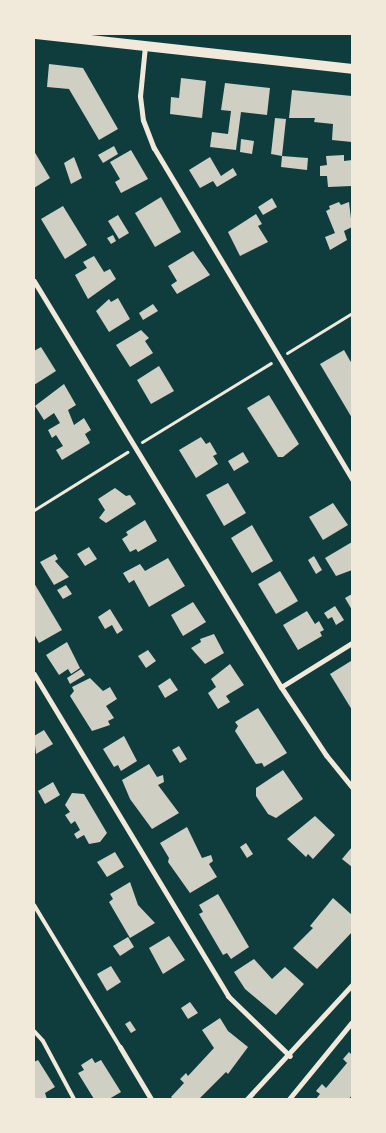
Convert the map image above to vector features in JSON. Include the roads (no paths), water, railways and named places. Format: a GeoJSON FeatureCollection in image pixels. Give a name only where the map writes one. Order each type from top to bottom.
{"type":"FeatureCollection","features":[{"type":"Feature","properties":{"kind":"main road"},"geometry":{"type":"LineString","coordinates":[[36,34],[352,69]]}},
{"type":"Feature","properties":{"kind":"street"},"geometry":{"type":"LineString","coordinates":[[145,46],[140,96],[147,133],[352,479]]}},
{"type":"Feature","properties":{"kind":"street"},"geometry":{"type":"LineString","coordinates":[[34,282],[281,686],[326,756],[352,787]]}},
{"type":"Feature","properties":{"kind":"street"},"geometry":{"type":"LineString","coordinates":[[281,686],[352,643]]}},
{"type":"Feature","properties":{"kind":"street"},"geometry":{"type":"LineString","coordinates":[[34,674],[228,996],[290,1056]]}},
{"type":"Feature","properties":{"kind":"street"},"geometry":{"type":"LineString","coordinates":[[247,1099],[290,1056],[352,985]]}},
{"type":"Feature","properties":{"kind":"street"},"geometry":{"type":"LineString","coordinates":[[289,1099],[352,1022]]}},
{"type":"Feature","properties":{"kind":"street"},"geometry":{"type":"LineString","coordinates":[[120,1047],[152,1099]]}},
{"type":"Feature","properties":{"kind":"lane"},"geometry":{"type":"LineString","coordinates":[[34,905],[120,1047]]}},
{"type":"Feature","properties":{"kind":"lane"},"geometry":{"type":"LineString","coordinates":[[34,1032],[43,1041],[74,1099]]}}]}
